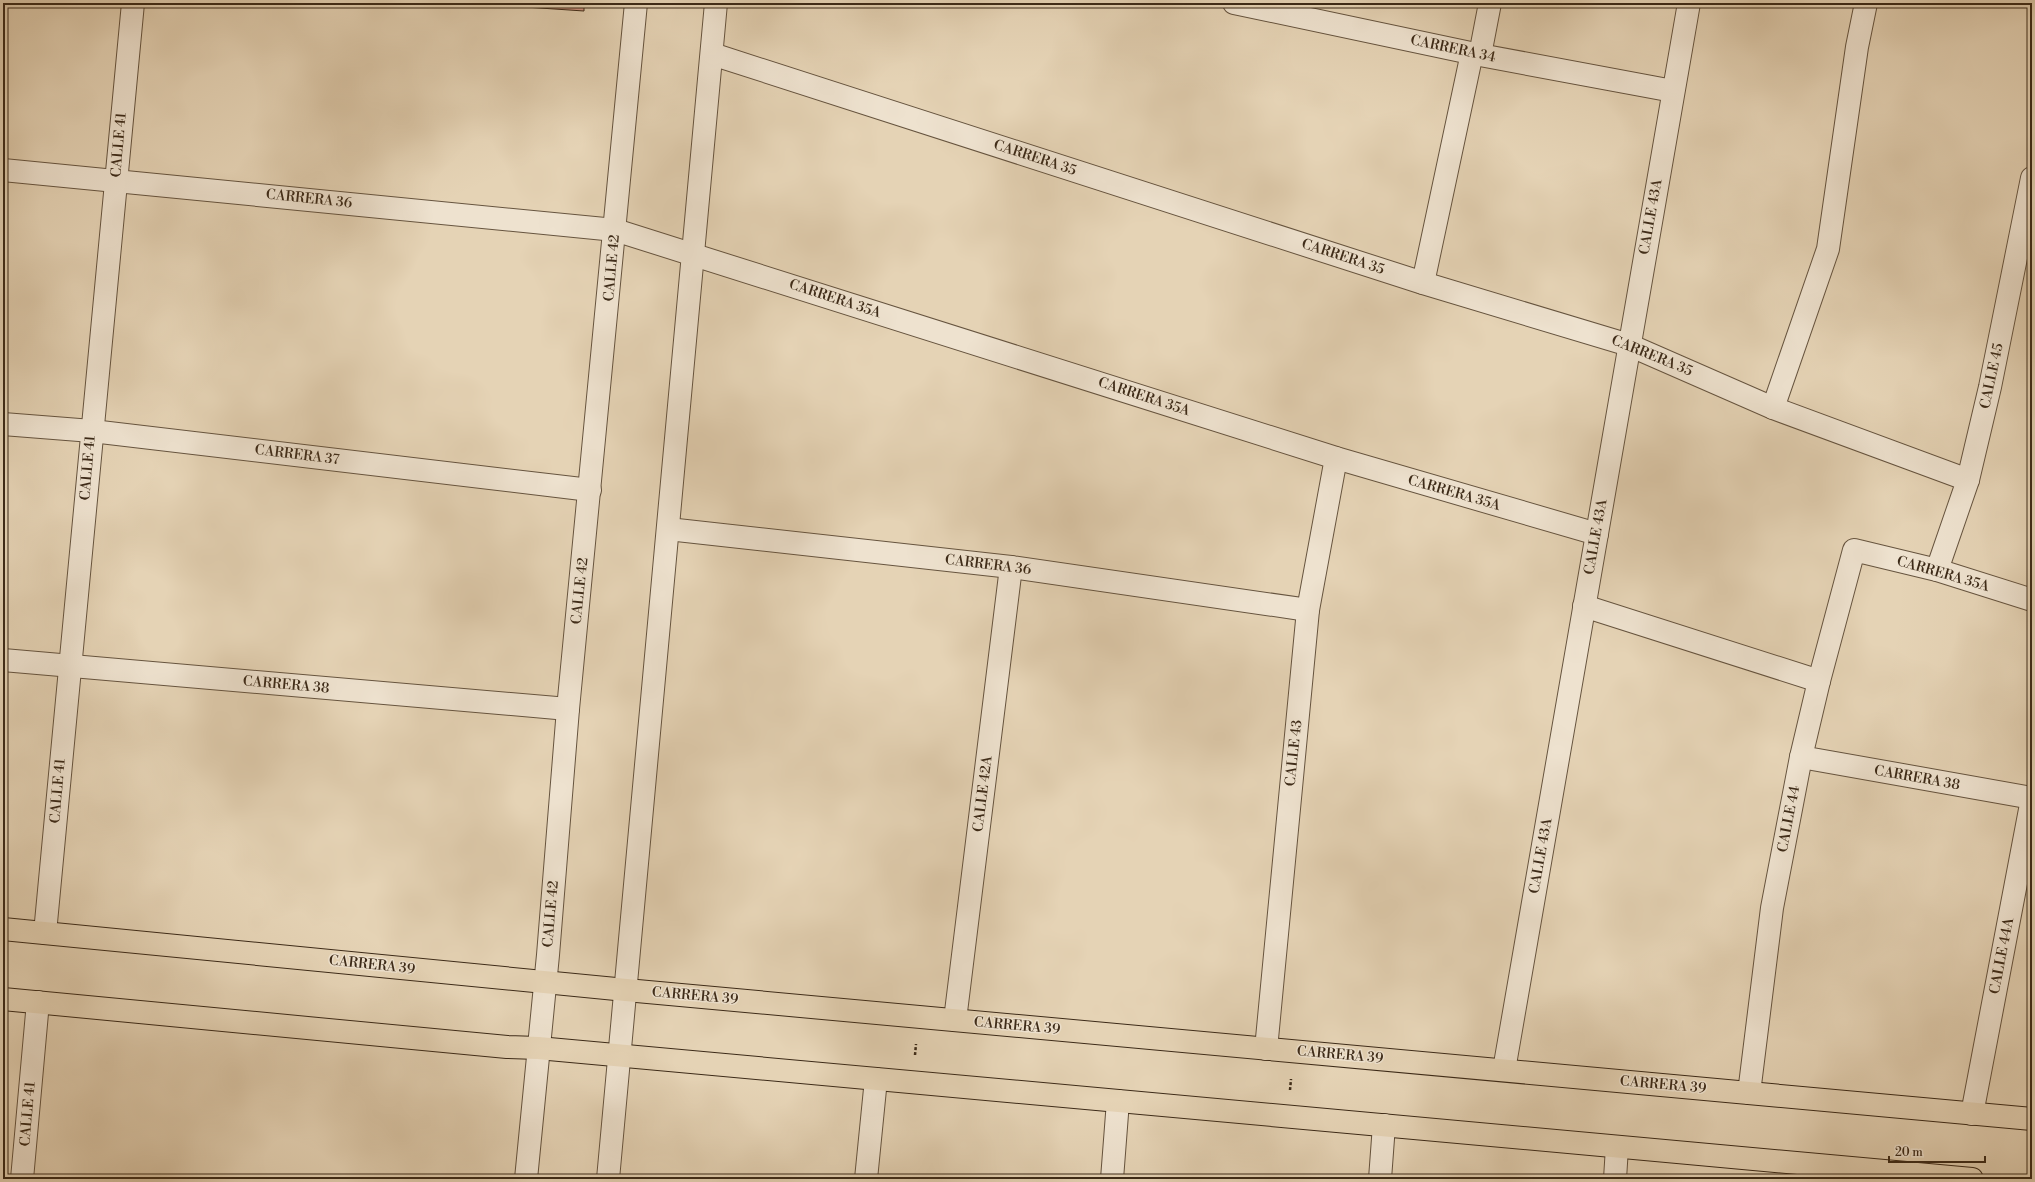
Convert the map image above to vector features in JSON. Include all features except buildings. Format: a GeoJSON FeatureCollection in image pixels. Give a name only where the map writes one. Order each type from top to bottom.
{"type":"FeatureCollection","features":[{"type":"Feature","properties":{"kind":"main road","name":"CARRERA 39"},"geometry":{"type":"LineString","coordinates":[[3,929],[626,990],[2032,1119]]}},
{"type":"Feature","properties":{"kind":"main road"},"geometry":{"type":"LineString","coordinates":[[3,999],[507,1047],[538,1048],[1384,1125],[1617,1147],[1870,1174],[1972,1179]]}},
{"type":"Feature","properties":{"kind":"street","name":"CALLE 41"},"geometry":{"type":"LineString","coordinates":[[45,933],[133,3]]}},
{"type":"Feature","properties":{"kind":"street","name":"CALLE 42"},"geometry":{"type":"LineString","coordinates":[[526,1179],[568,709],[636,3]]}},
{"type":"Feature","properties":{"kind":"street"},"geometry":{"type":"LineString","coordinates":[[608,1179],[716,3]]}},
{"type":"Feature","properties":{"kind":"street","name":"CARRERA 34"},"geometry":{"type":"LineString","coordinates":[[1234,3],[1476,54],[1673,91]]}},
{"type":"Feature","properties":{"kind":"street"},"geometry":{"type":"LineString","coordinates":[[1422,283],[1476,54],[1490,3]]}},
{"type":"Feature","properties":{"kind":"street","name":"CALLE 43A"},"geometry":{"type":"LineString","coordinates":[[1504,1070],[1689,3]]}},
{"type":"Feature","properties":{"kind":"street"},"geometry":{"type":"LineString","coordinates":[[1773,408],[1828,249],[1857,47],[1866,3]]}},
{"type":"Feature","properties":{"kind":"street","name":"CARRERA 35"},"geometry":{"type":"LineString","coordinates":[[712,54],[1422,283],[1629,345],[1773,408],[1968,480]]}},
{"type":"Feature","properties":{"kind":"street","name":"CARRERA 36"},"geometry":{"type":"LineString","coordinates":[[3,170],[615,230]]}},
{"type":"Feature","properties":{"kind":"street","name":"CALLE 45"},"geometry":{"type":"LineString","coordinates":[[1937,570],[1968,480],[1990,387],[2032,178]]}},
{"type":"Feature","properties":{"kind":"street"},"geometry":{"type":"LineString","coordinates":[[615,230],[694,254]]}},
{"type":"Feature","properties":{"kind":"street","name":"CARRERA 35A"},"geometry":{"type":"LineString","coordinates":[[694,254],[1336,458],[1597,534]]}},
{"type":"Feature","properties":{"kind":"street","name":"CARRERA 37"},"geometry":{"type":"LineString","coordinates":[[3,424],[92,431],[590,490]]}},
{"type":"Feature","properties":{"kind":"street","name":"CALLE 43"},"geometry":{"type":"LineString","coordinates":[[1266,1049],[1308,610],[1336,458]]}},
{"type":"Feature","properties":{"kind":"street","name":"CARRERA 36"},"geometry":{"type":"LineString","coordinates":[[668,529],[1011,567],[1308,610]]}},
{"type":"Feature","properties":{"kind":"street","name":"CARRERA 35A"},"geometry":{"type":"LineString","coordinates":[[1854,550],[1937,570],[2032,600]]}},
{"type":"Feature","properties":{"kind":"street","name":"CALLE 44"},"geometry":{"type":"LineString","coordinates":[[1749,1093],[1772,908],[1801,757],[1854,550]]}},
{"type":"Feature","properties":{"kind":"street","name":"CALLE 42A"},"geometry":{"type":"LineString","coordinates":[[955,1020],[1011,567]]}},
{"type":"Feature","properties":{"kind":"street"},"geometry":{"type":"LineString","coordinates":[[1584,606],[1819,682]]}},
{"type":"Feature","properties":{"kind":"street","name":"CARRERA 38"},"geometry":{"type":"LineString","coordinates":[[3,660],[568,709]]}},
{"type":"Feature","properties":{"kind":"street","name":"CARRERA 38"},"geometry":{"type":"LineString","coordinates":[[1801,757],[2032,799]]}},
{"type":"Feature","properties":{"kind":"street","name":"CALLE 44A"},"geometry":{"type":"LineString","coordinates":[[1972,1114],[2032,799]]}},
{"type":"Feature","properties":{"kind":"street","name":"CALLE 41"},"geometry":{"type":"LineString","coordinates":[[22,1179],[38,1002]]}},
{"type":"Feature","properties":{"kind":"street"},"geometry":{"type":"LineString","coordinates":[[866,1179],[876,1079]]}},
{"type":"Feature","properties":{"kind":"street"},"geometry":{"type":"LineString","coordinates":[[1112,1179],[1118,1101]]}},
{"type":"Feature","properties":{"kind":"street"},"geometry":{"type":"LineString","coordinates":[[1380,1179],[1384,1125]]}},
{"type":"Feature","properties":{"kind":"street"},"geometry":{"type":"LineString","coordinates":[[1615,1179],[1617,1147]]}}]}
